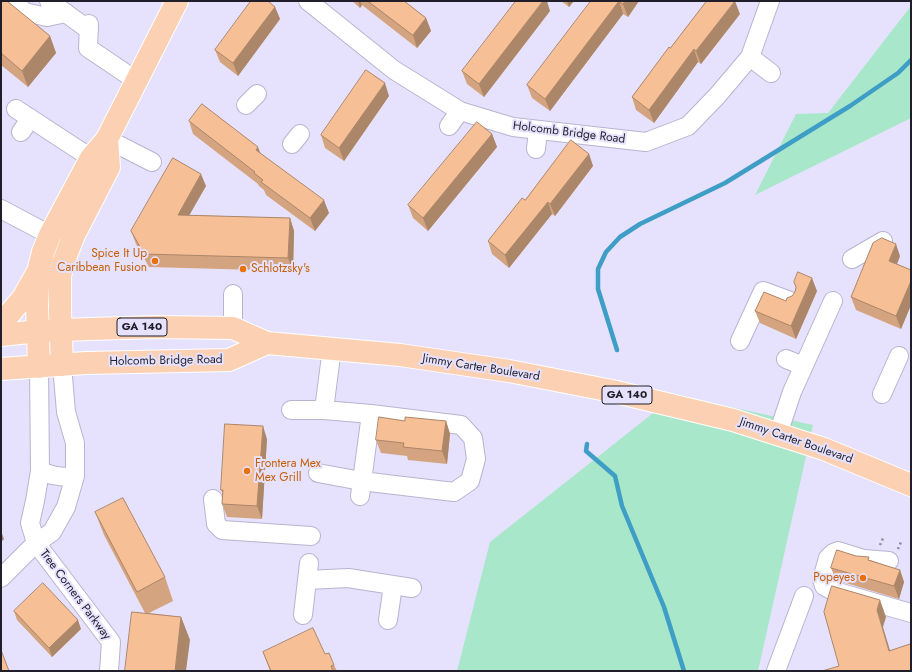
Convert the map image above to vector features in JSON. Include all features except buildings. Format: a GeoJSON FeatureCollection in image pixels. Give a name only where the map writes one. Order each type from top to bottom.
{"type":"FeatureCollection","features":[{"type":"Feature","properties":{"kind":"main road"},"geometry":{"type":"LineString","coordinates":[[40,367],[37,305],[39,268],[43,252],[50,235],[91,158],[107,139],[175,2]]}},
{"type":"Feature","properties":{"kind":"main road"},"geometry":{"type":"LineString","coordinates":[[62,365],[60,330],[60,276],[63,263],[74,235],[109,167],[107,139]]}},
{"type":"Feature","properties":{"kind":"main road"},"geometry":{"type":"LineString","coordinates":[[1,324],[24,298],[39,268]]}},
{"type":"Feature","properties":{"kind":"main road","name":"Jimmy Carter Boulevard"},"geometry":{"type":"LineString","coordinates":[[38,331],[157,327],[233,328],[267,343],[400,355],[509,371],[612,391],[733,420],[824,449],[911,485]]}},
{"type":"Feature","properties":{"kind":"main road","name":"GA 140"},"geometry":{"type":"LineString","coordinates":[[1,336],[38,331]]}},
{"type":"Feature","properties":{"kind":"main road","name":"Holcomb Bridge Road"},"geometry":{"type":"LineString","coordinates":[[1,369],[142,361],[229,360],[267,343]]}},
{"type":"Feature","properties":{"kind":"street"},"geometry":{"type":"LineString","coordinates":[[15,1],[24,12],[47,17],[66,13]]}},
{"type":"Feature","properties":{"kind":"street"},"geometry":{"type":"LineString","coordinates":[[49,1],[89,27],[88,48],[137,81]]}},
{"type":"Feature","properties":{"kind":"street","name":"Holcomb Bridge Road"},"geometry":{"type":"LineString","coordinates":[[308,1],[394,70],[460,111],[513,127],[646,142],[688,126],[717,96],[750,56],[770,1]]}},
{"type":"Feature","properties":{"kind":"street"},"geometry":{"type":"LineString","coordinates":[[750,56],[771,73]]}},
{"type":"Feature","properties":{"kind":"street"},"geometry":{"type":"LineString","coordinates":[[449,126],[460,111]]}},
{"type":"Feature","properties":{"kind":"street"},"geometry":{"type":"LineString","coordinates":[[23,120],[91,158]]}},
{"type":"Feature","properties":{"kind":"street"},"geometry":{"type":"LineString","coordinates":[[536,150],[538,130]]}},
{"type":"Feature","properties":{"kind":"street"},"geometry":{"type":"LineString","coordinates":[[107,139],[152,162]]}},
{"type":"Feature","properties":{"kind":"street"},"geometry":{"type":"LineString","coordinates":[[1,209],[50,235]]}},
{"type":"Feature","properties":{"kind":"street"},"geometry":{"type":"LineString","coordinates":[[852,259],[883,241]]}},
{"type":"Feature","properties":{"kind":"street"},"geometry":{"type":"LineString","coordinates":[[740,341],[763,291],[790,301]]}},
{"type":"Feature","properties":{"kind":"street"},"geometry":{"type":"LineString","coordinates":[[233,294],[233,328]]}},
{"type":"Feature","properties":{"kind":"street"},"geometry":{"type":"LineString","coordinates":[[778,434],[792,392],[833,301]]}},
{"type":"Feature","properties":{"kind":"street"},"geometry":{"type":"LineString","coordinates":[[324,410],[332,348]]}},
{"type":"Feature","properties":{"kind":"street"},"geometry":{"type":"LineString","coordinates":[[882,394],[898,356]]}},
{"type":"Feature","properties":{"kind":"street"},"geometry":{"type":"LineString","coordinates":[[786,359],[803,366]]}},
{"type":"Feature","properties":{"kind":"street","name":"Tree Corners Parkway"},"geometry":{"type":"LineString","coordinates":[[1,578],[36,543],[52,532],[66,507],[75,476],[75,442],[66,412],[62,365]]}},
{"type":"Feature","properties":{"kind":"street","name":"Tree Corners Parkway"},"geometry":{"type":"LineString","coordinates":[[40,367],[40,471],[30,523],[36,543],[111,642],[109,671]]}},
{"type":"Feature","properties":{"kind":"street"},"geometry":{"type":"LineString","coordinates":[[291,410],[324,410],[371,414],[461,425],[473,438],[476,459],[470,481],[454,492],[424,488],[361,488],[318,474]]}},
{"type":"Feature","properties":{"kind":"street"},"geometry":{"type":"LineString","coordinates":[[361,488],[371,414]]}},
{"type":"Feature","properties":{"kind":"street"},"geometry":{"type":"LineString","coordinates":[[40,471],[60,477],[75,476]]}},
{"type":"Feature","properties":{"kind":"street"},"geometry":{"type":"LineString","coordinates":[[212,499],[216,524],[222,530],[311,536]]}},
{"type":"Feature","properties":{"kind":"street"},"geometry":{"type":"LineString","coordinates":[[884,554],[864,559],[838,551],[833,553],[828,558],[822,579],[824,586],[831,590],[911,613]]}},
{"type":"Feature","properties":{"kind":"street"},"geometry":{"type":"LineString","coordinates":[[303,615],[308,571],[412,588]]}},
{"type":"Feature","properties":{"kind":"street"},"geometry":{"type":"LineString","coordinates":[[388,620],[392,585]]}},
{"type":"Feature","properties":{"kind":"street"},"geometry":{"type":"LineString","coordinates":[[776,671],[804,596]]}},
{"type":"Feature","properties":{"kind":"path"},"geometry":{"type":"LineString","coordinates":[[884,536],[884,554]]}},
{"type":"Feature","properties":{"kind":"green space"},"geometry":{"type":"Polygon","coordinates":[[[911,6],[911,118],[755,195],[796,114],[828,113],[911,6]]]}},
{"type":"Feature","properties":{"kind":"green space"},"geometry":{"type":"Polygon","coordinates":[[[676,395],[813,425],[758,671],[457,671],[490,542],[676,395]]]}},
{"type":"Feature","properties":{"kind":"waterway"},"geometry":{"type":"LineString","coordinates":[[617,350],[598,289],[598,269],[606,252],[620,237],[640,224],[725,183],[850,106],[898,73],[911,60]]}},
{"type":"Feature","properties":{"kind":"waterway"},"geometry":{"type":"LineString","coordinates":[[587,444],[586,451],[615,476],[622,506],[664,607],[684,671]]}},
{"type":"Feature","properties":{"kind":"place","name":"Spice It Up Caribbean Fusion"},"geometry":{"type":"Point","coordinates":[155,261]}},
{"type":"Feature","properties":{"kind":"place","name":"Schlotzsky's"},"geometry":{"type":"Point","coordinates":[243,269]}},
{"type":"Feature","properties":{"kind":"place","name":"Frontera Mex Mex Grill"},"geometry":{"type":"Point","coordinates":[247,471]}},
{"type":"Feature","properties":{"kind":"place","name":"Popeyes"},"geometry":{"type":"Point","coordinates":[863,578]}}]}
